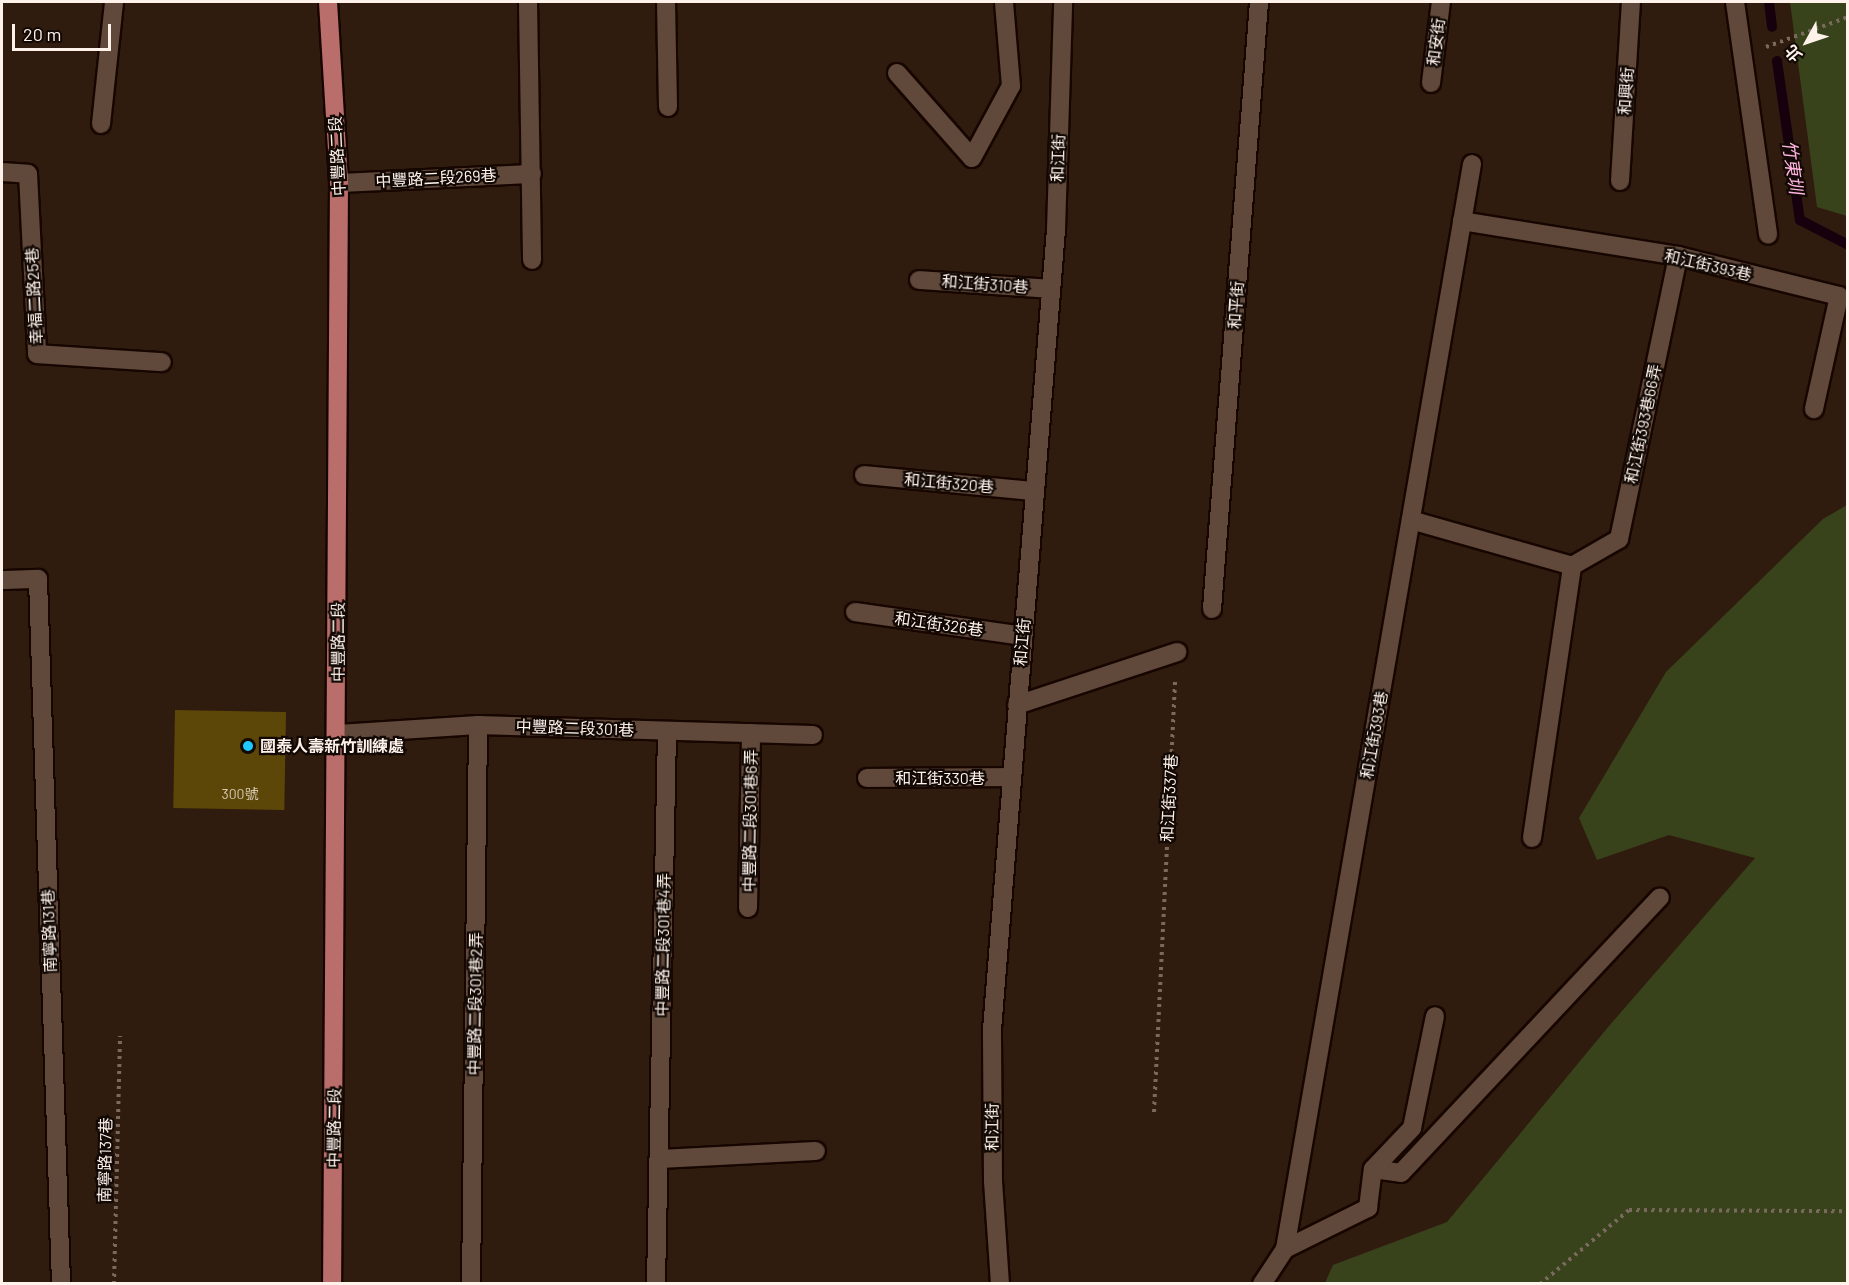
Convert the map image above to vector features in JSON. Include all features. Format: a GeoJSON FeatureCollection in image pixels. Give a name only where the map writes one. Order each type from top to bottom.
{"type":"FeatureCollection","features":[{"type":"Feature","properties":{"kind":"main road","name":"中豐路二段"},"geometry":{"type":"LineString","coordinates":[[328,2],[339,183],[338,734],[332,1284]]}},
{"type":"Feature","properties":{"kind":"street"},"geometry":{"type":"LineString","coordinates":[[101,124],[114,2]]}},
{"type":"Feature","properties":{"kind":"street"},"geometry":{"type":"LineString","coordinates":[[528,2],[532,260]]}},
{"type":"Feature","properties":{"kind":"street"},"geometry":{"type":"LineString","coordinates":[[666,2],[669,107]]}},
{"type":"Feature","properties":{"kind":"street"},"geometry":{"type":"LineString","coordinates":[[897,72],[972,158],[1011,86],[1004,2]]}},
{"type":"Feature","properties":{"kind":"street","name":"和江街"},"geometry":{"type":"LineString","coordinates":[[1000,1284],[993,1181],[992,1029],[1051,289],[1063,2]]}},
{"type":"Feature","properties":{"kind":"street","name":"和平街"},"geometry":{"type":"LineString","coordinates":[[1212,609],[1259,2]]}},
{"type":"Feature","properties":{"kind":"street","name":"和安街"},"geometry":{"type":"LineString","coordinates":[[1431,83],[1441,2]]}},
{"type":"Feature","properties":{"kind":"street","name":"和興街"},"geometry":{"type":"LineString","coordinates":[[1620,181],[1631,2]]}},
{"type":"Feature","properties":{"kind":"street"},"geometry":{"type":"LineString","coordinates":[[1735,2],[1768,235]]}},
{"type":"Feature","properties":{"kind":"street","name":"和江街393巷"},"geometry":{"type":"LineString","coordinates":[[1262,1284],[1285,1249],[1472,165]]}},
{"type":"Feature","properties":{"kind":"street","name":"幸福二路25巷"},"geometry":{"type":"LineString","coordinates":[[2,172],[28,174],[36,354],[162,362]]}},
{"type":"Feature","properties":{"kind":"street","name":"中豐路二段269巷"},"geometry":{"type":"LineString","coordinates":[[339,183],[532,174]]}},
{"type":"Feature","properties":{"kind":"street","name":"和江街393巷"},"geometry":{"type":"LineString","coordinates":[[1462,221],[1678,256],[1839,296],[1814,409]]}},
{"type":"Feature","properties":{"kind":"street","name":"和江街393巷66弄"},"geometry":{"type":"LineString","coordinates":[[1572,566],[1619,539],[1678,256]]}},
{"type":"Feature","properties":{"kind":"street","name":"和江街310巷"},"geometry":{"type":"LineString","coordinates":[[919,280],[1051,289]]}},
{"type":"Feature","properties":{"kind":"street","name":"和江街320巷"},"geometry":{"type":"LineString","coordinates":[[864,475],[1034,490]]}},
{"type":"Feature","properties":{"kind":"street"},"geometry":{"type":"LineString","coordinates":[[1411,520],[1572,566],[1532,838]]}},
{"type":"Feature","properties":{"kind":"street","name":"南寧路131巷"},"geometry":{"type":"LineString","coordinates":[[2,580],[38,579],[61,1284]]}},
{"type":"Feature","properties":{"kind":"street","name":"和江街326巷"},"geometry":{"type":"LineString","coordinates":[[855,612],[1023,636]]}},
{"type":"Feature","properties":{"kind":"street"},"geometry":{"type":"LineString","coordinates":[[1017,705],[1176,652]]}},
{"type":"Feature","properties":{"kind":"street","name":"中豐路二段301巷"},"geometry":{"type":"LineString","coordinates":[[338,734],[478,725],[813,735]]}},
{"type":"Feature","properties":{"kind":"street","name":"中豐路二段301巷2弄"},"geometry":{"type":"LineString","coordinates":[[471,1284],[478,725]]}},
{"type":"Feature","properties":{"kind":"street","name":"中豐路二段301巷4弄"},"geometry":{"type":"LineString","coordinates":[[656,1284],[667,731]]}},
{"type":"Feature","properties":{"kind":"street","name":"中豐路二段301巷6弄"},"geometry":{"type":"LineString","coordinates":[[748,908],[751,733]]}},
{"type":"Feature","properties":{"kind":"street","name":"和江街330巷"},"geometry":{"type":"LineString","coordinates":[[867,778],[1012,777]]}},
{"type":"Feature","properties":{"kind":"street"},"geometry":{"type":"LineString","coordinates":[[1373,1169],[1401,1173],[1660,897]]}},
{"type":"Feature","properties":{"kind":"street"},"geometry":{"type":"LineString","coordinates":[[1285,1249],[1368,1208],[1373,1169],[1412,1128],[1436,1016]]}},
{"type":"Feature","properties":{"kind":"street"},"geometry":{"type":"LineString","coordinates":[[659,1158],[816,1151]]}},
{"type":"Feature","properties":{"kind":"path"},"geometry":{"type":"LineString","coordinates":[[1743,56],[1848,17]]}},
{"type":"Feature","properties":{"kind":"path","name":"和江街337巷"},"geometry":{"type":"LineString","coordinates":[[1154,1112],[1176,652]]}},
{"type":"Feature","properties":{"kind":"path","name":"南寧路137巷"},"geometry":{"type":"LineString","coordinates":[[114,1284],[120,1036]]}},
{"type":"Feature","properties":{"kind":"path"},"geometry":{"type":"LineString","coordinates":[[1540,1284],[1629,1210],[1848,1211]]}},
{"type":"Feature","properties":{"kind":"green space"},"geometry":{"type":"Polygon","coordinates":[[[1790,2],[1847,2],[1847,216],[1817,207],[1790,2]]]}},
{"type":"Feature","properties":{"kind":"green space"},"geometry":{"type":"Polygon","coordinates":[[[1847,505],[1847,1283],[1325,1283],[1333,1265],[1447,1222],[1609,1026],[1755,858],[1669,835],[1597,860],[1579,818],[1666,672],[1823,519],[1847,505]]]}},
{"type":"Feature","properties":{"kind":"building"},"geometry":{"type":"Polygon","coordinates":[[[175,710],[286,712],[284,810],[173,808],[175,710]]]}},
{"type":"Feature","properties":{"kind":"waterway","name":"竹東圳"},"geometry":{"type":"LineString","coordinates":[[1769,2],[1772,27]]}},
{"type":"Feature","properties":{"kind":"waterway","name":"竹東圳"},"geometry":{"type":"LineString","coordinates":[[1777,61],[1800,220],[1848,245]]}},
{"type":"Feature","properties":{"kind":"place","name":"國泰人壽新竹訓練處"},"geometry":{"type":"Point","coordinates":[248,746]}}]}
